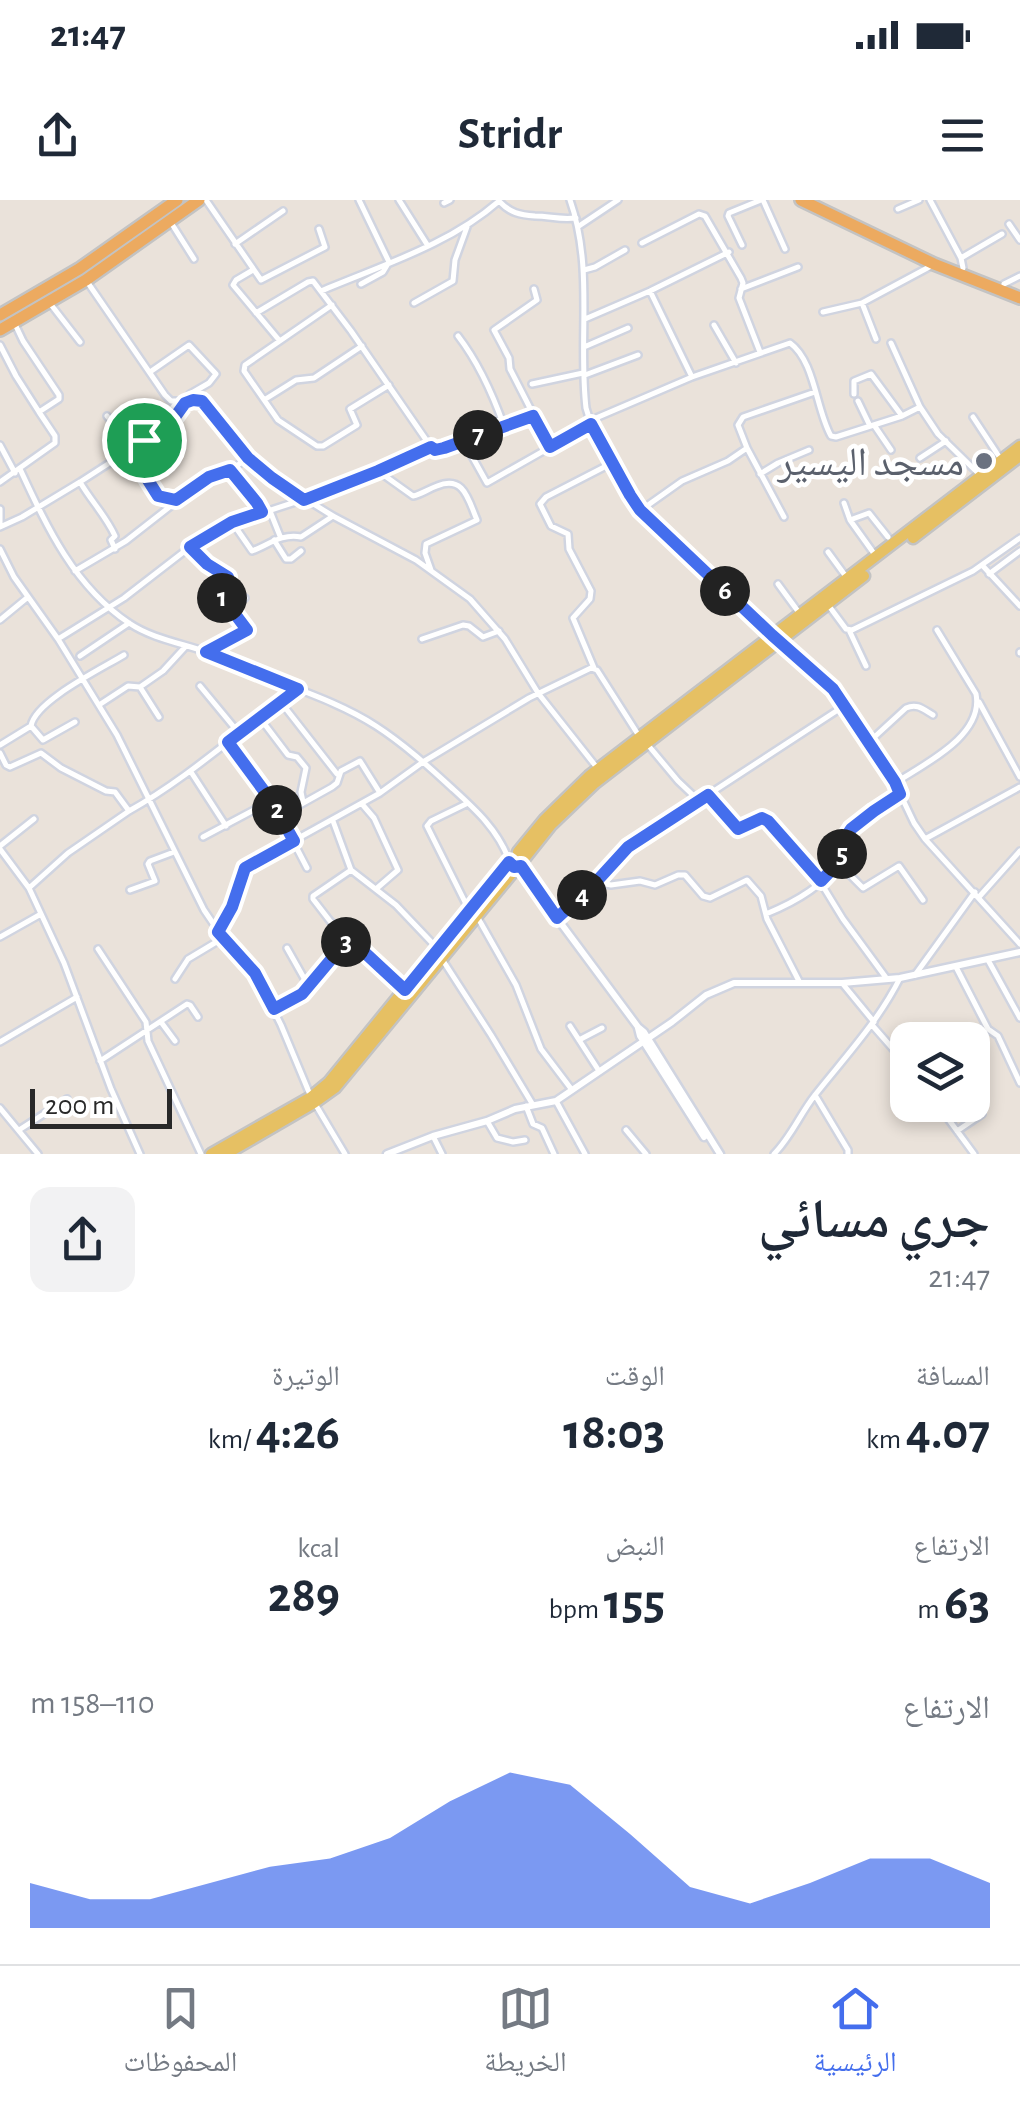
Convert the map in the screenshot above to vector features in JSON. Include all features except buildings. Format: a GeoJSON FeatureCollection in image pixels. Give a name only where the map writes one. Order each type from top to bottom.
{"type":"FeatureCollection","features":[{"type":"Feature","properties":{"kind":"highway"},"geometry":{"type":"LineString","coordinates":[[0,330],[7,316],[176,200]]}},
{"type":"Feature","properties":{"kind":"highway"},"geometry":{"type":"LineString","coordinates":[[7,316],[50,302],[202,200]]}},
{"type":"Feature","properties":{"kind":"highway"},"geometry":{"type":"LineString","coordinates":[[801,200],[934,264],[1020,294]]}},
{"type":"Feature","properties":{"kind":"highway"},"geometry":{"type":"LineString","coordinates":[[816,200],[941,261],[962,263],[1020,294]]}},
{"type":"Feature","properties":{"kind":"main road"},"geometry":{"type":"LineString","coordinates":[[211,1154],[334,1088],[545,819],[598,769],[827,604],[1020,446]]}},
{"type":"Feature","properties":{"kind":"main road"},"geometry":{"type":"LineString","coordinates":[[775,638],[800,614],[1020,456]]}},
{"type":"Feature","properties":{"kind":"main road"},"geometry":{"type":"LineString","coordinates":[[516,860],[642,739]]}},
{"type":"Feature","properties":{"kind":"main road"},"geometry":{"type":"LineString","coordinates":[[226,1154],[312,1100],[440,954]]}},
{"type":"Feature","properties":{"kind":"street"},"geometry":{"type":"LineString","coordinates":[[202,200],[259,279],[265,280],[325,247],[319,229]]}},
{"type":"Feature","properties":{"kind":"street"},"geometry":{"type":"LineString","coordinates":[[359,200],[389,262],[382,272],[361,284]]}},
{"type":"Feature","properties":{"kind":"street"},"geometry":{"type":"LineString","coordinates":[[399,200],[428,246]]}},
{"type":"Feature","properties":{"kind":"street"},"geometry":{"type":"LineString","coordinates":[[321,291],[466,228],[500,200],[510,211],[524,216],[576,218]]}},
{"type":"Feature","properties":{"kind":"street"},"geometry":{"type":"LineString","coordinates":[[570,200],[579,226],[584,270],[586,408],[590,423],[640,510],[833,689],[895,782],[924,839],[1020,944]]}},
{"type":"Feature","properties":{"kind":"street"},"geometry":{"type":"LineString","coordinates":[[579,226],[618,200]]}},
{"type":"Feature","properties":{"kind":"street"},"geometry":{"type":"LineString","coordinates":[[742,245],[728,213],[762,200],[784,249]]}},
{"type":"Feature","properties":{"kind":"street"},"geometry":{"type":"LineString","coordinates":[[898,209],[919,200]]}},
{"type":"Feature","properties":{"kind":"street"},"geometry":{"type":"LineString","coordinates":[[930,200],[962,263],[1002,234]]}},
{"type":"Feature","properties":{"kind":"street"},"geometry":{"type":"LineString","coordinates":[[236,244],[283,211]]}},
{"type":"Feature","properties":{"kind":"street"},"geometry":{"type":"LineString","coordinates":[[642,243],[702,214],[741,278],[739,298],[760,352]]}},
{"type":"Feature","properties":{"kind":"street"},"geometry":{"type":"LineString","coordinates":[[170,222],[194,260]]}},
{"type":"Feature","properties":{"kind":"street"},"geometry":{"type":"LineString","coordinates":[[1009,224],[1020,240]]}},
{"type":"Feature","properties":{"kind":"street"},"geometry":{"type":"LineString","coordinates":[[414,303],[453,282],[455,260],[466,228]]}},
{"type":"Feature","properties":{"kind":"street"},"geometry":{"type":"LineString","coordinates":[[584,270],[625,250]]}},
{"type":"Feature","properties":{"kind":"street"},"geometry":{"type":"LineString","coordinates":[[584,319],[650,292],[728,252]]}},
{"type":"Feature","properties":{"kind":"street"},"geometry":{"type":"LineString","coordinates":[[823,312],[862,303],[934,264]]}},
{"type":"Feature","properties":{"kind":"street"},"geometry":{"type":"LineString","coordinates":[[742,289],[798,267]]}},
{"type":"Feature","properties":{"kind":"street"},"geometry":{"type":"LineString","coordinates":[[252,270],[236,280],[234,286],[280,340]]}},
{"type":"Feature","properties":{"kind":"street"},"geometry":{"type":"LineString","coordinates":[[1004,284],[1020,276]]}},
{"type":"Feature","properties":{"kind":"street"},"geometry":{"type":"LineString","coordinates":[[86,280],[172,402],[202,401],[248,458],[272,478],[304,500],[431,570],[470,599],[500,631],[538,693],[598,769]]}},
{"type":"Feature","properties":{"kind":"street"},"geometry":{"type":"LineString","coordinates":[[256,314],[310,280],[362,346],[431,447],[438,450],[533,416]]}},
{"type":"Feature","properties":{"kind":"street"},"geometry":{"type":"LineString","coordinates":[[534,289],[538,297],[534,303],[494,330],[550,447]]}},
{"type":"Feature","properties":{"kind":"street"},"geometry":{"type":"LineString","coordinates":[[650,292],[692,377]]}},
{"type":"Feature","properties":{"kind":"street"},"geometry":{"type":"LineString","coordinates":[[50,302],[80,342]]}},
{"type":"Feature","properties":{"kind":"street"},"geometry":{"type":"LineString","coordinates":[[862,303],[876,340]]}},
{"type":"Feature","properties":{"kind":"street"},"geometry":{"type":"LineString","coordinates":[[332,305],[244,366],[264,400],[280,422],[319,447],[357,425],[350,410],[389,385]]}},
{"type":"Feature","properties":{"kind":"street"},"geometry":{"type":"LineString","coordinates":[[7,316],[60,396],[39,412]]}},
{"type":"Feature","properties":{"kind":"street"},"geometry":{"type":"LineString","coordinates":[[714,325],[736,363]]}},
{"type":"Feature","properties":{"kind":"street"},"geometry":{"type":"LineString","coordinates":[[584,346],[628,328]]}},
{"type":"Feature","properties":{"kind":"street"},"geometry":{"type":"LineString","coordinates":[[458,336],[486,384],[504,426]]}},
{"type":"Feature","properties":{"kind":"street"},"geometry":{"type":"LineString","coordinates":[[463,440],[486,483],[590,423],[692,377],[787,343],[793,344],[802,358],[831,436],[920,407]]}},
{"type":"Feature","properties":{"kind":"street"},"geometry":{"type":"LineString","coordinates":[[891,343],[929,422],[984,479]]}},
{"type":"Feature","properties":{"kind":"street"},"geometry":{"type":"LineString","coordinates":[[0,345],[56,440],[0,482]]}},
{"type":"Feature","properties":{"kind":"street"},"geometry":{"type":"LineString","coordinates":[[0,509],[0,528],[170,424],[192,392],[216,376],[188,345],[150,372]]}},
{"type":"Feature","properties":{"kind":"street"},"geometry":{"type":"LineString","coordinates":[[264,400],[296,380],[314,378],[362,346]]}},
{"type":"Feature","properties":{"kind":"street"},"geometry":{"type":"LineString","coordinates":[[532,384],[584,374],[638,354]]}},
{"type":"Feature","properties":{"kind":"street"},"geometry":{"type":"LineString","coordinates":[[891,450],[856,398],[854,381],[871,374],[902,416]]}},
{"type":"Feature","properties":{"kind":"street"},"geometry":{"type":"LineString","coordinates":[[784,517],[738,424],[743,418],[815,392]]}},
{"type":"Feature","properties":{"kind":"street"},"geometry":{"type":"LineString","coordinates":[[107,416],[118,430],[138,429],[144,440]]}},
{"type":"Feature","properties":{"kind":"street"},"geometry":{"type":"LineString","coordinates":[[973,417],[1002,460]]}},
{"type":"Feature","properties":{"kind":"street"},"geometry":{"type":"LineString","coordinates":[[144,473],[181,449],[170,424]]}},
{"type":"Feature","properties":{"kind":"street"},"geometry":{"type":"LineString","coordinates":[[920,458],[946,441]]}},
{"type":"Feature","properties":{"kind":"street"},"geometry":{"type":"LineString","coordinates":[[0,445],[76,571],[128,623],[147,634],[206,652],[298,689],[376,726],[423,762],[490,824],[638,1027],[718,1154]]}},
{"type":"Feature","properties":{"kind":"street"},"geometry":{"type":"LineString","coordinates":[[58,639],[232,522],[304,500],[431,447]]}},
{"type":"Feature","properties":{"kind":"street"},"geometry":{"type":"LineString","coordinates":[[640,510],[682,481],[747,448]]}},
{"type":"Feature","properties":{"kind":"street"},"geometry":{"type":"LineString","coordinates":[[129,450],[158,496],[176,500]]}},
{"type":"Feature","properties":{"kind":"street"},"geometry":{"type":"LineString","coordinates":[[760,474],[808,450]]}},
{"type":"Feature","properties":{"kind":"street"},"geometry":{"type":"LineString","coordinates":[[76,571],[115,549],[209,477],[248,458]]}},
{"type":"Feature","properties":{"kind":"street"},"geometry":{"type":"LineString","coordinates":[[612,463],[546,497],[540,504],[552,526],[568,534],[569,549],[591,592],[573,620],[594,668],[642,739],[685,790],[699,800]]}},
{"type":"Feature","properties":{"kind":"street"},"geometry":{"type":"LineString","coordinates":[[230,470],[266,512],[286,559],[301,551]]}},
{"type":"Feature","properties":{"kind":"street"},"geometry":{"type":"LineString","coordinates":[[378,471],[413,496],[450,482],[461,488],[477,520],[426,544],[424,550],[431,570]]}},
{"type":"Feature","properties":{"kind":"street"},"geometry":{"type":"LineString","coordinates":[[80,482],[110,522],[115,549]]}},
{"type":"Feature","properties":{"kind":"street"},"geometry":{"type":"LineString","coordinates":[[844,503],[850,520],[877,558]]}},
{"type":"Feature","properties":{"kind":"street"},"geometry":{"type":"LineString","coordinates":[[850,520],[869,513],[888,536]]}},
{"type":"Feature","properties":{"kind":"street"},"geometry":{"type":"LineString","coordinates":[[232,522],[252,551],[277,539],[301,536],[332,516]]}},
{"type":"Feature","properties":{"kind":"street"},"geometry":{"type":"LineString","coordinates":[[849,630],[982,565],[1020,538]]}},
{"type":"Feature","properties":{"kind":"street"},"geometry":{"type":"LineString","coordinates":[[190,547],[228,577],[214,605]]}},
{"type":"Feature","properties":{"kind":"street"},"geometry":{"type":"LineString","coordinates":[[0,549],[117,735],[196,896],[221,936],[255,973],[312,1100],[346,1154]]}},
{"type":"Feature","properties":{"kind":"street"},"geometry":{"type":"LineString","coordinates":[[989,574],[1020,551]]}},
{"type":"Feature","properties":{"kind":"street"},"geometry":{"type":"LineString","coordinates":[[828,552],[848,579]]}},
{"type":"Feature","properties":{"kind":"street"},"geometry":{"type":"LineString","coordinates":[[982,565],[1020,606]]}},
{"type":"Feature","properties":{"kind":"street"},"geometry":{"type":"LineString","coordinates":[[778,584],[800,614]]}},
{"type":"Feature","properties":{"kind":"street"},"geometry":{"type":"LineString","coordinates":[[206,652],[246,632],[220,594]]}},
{"type":"Feature","properties":{"kind":"street"},"geometry":{"type":"LineString","coordinates":[[0,620],[28,597]]}},
{"type":"Feature","properties":{"kind":"street"},"geometry":{"type":"LineString","coordinates":[[230,608],[245,598]]}},
{"type":"Feature","properties":{"kind":"street"},"geometry":{"type":"LineString","coordinates":[[827,604],[849,630],[866,666]]}},
{"type":"Feature","properties":{"kind":"street"},"geometry":{"type":"LineString","coordinates":[[80,656],[128,623]]}},
{"type":"Feature","properties":{"kind":"street"},"geometry":{"type":"LineString","coordinates":[[422,639],[464,624],[483,636],[500,631]]}},
{"type":"Feature","properties":{"kind":"street"},"geometry":{"type":"LineString","coordinates":[[937,630],[1020,777]]}},
{"type":"Feature","properties":{"kind":"street"},"geometry":{"type":"LineString","coordinates":[[99,705],[128,686],[140,687],[163,671],[186,646]]}},
{"type":"Feature","properties":{"kind":"street"},"geometry":{"type":"LineString","coordinates":[[0,745],[31,726],[42,707],[124,655]]}},
{"type":"Feature","properties":{"kind":"street"},"geometry":{"type":"LineString","coordinates":[[175,980],[194,954],[221,936],[245,868],[362,804],[538,693],[594,668]]}},
{"type":"Feature","properties":{"kind":"street"},"geometry":{"type":"LineString","coordinates":[[200,686],[238,732]]}},
{"type":"Feature","properties":{"kind":"street"},"geometry":{"type":"LineString","coordinates":[[140,687],[159,717]]}},
{"type":"Feature","properties":{"kind":"street"},"geometry":{"type":"LineString","coordinates":[[29,888],[68,853],[191,772],[298,689]]}},
{"type":"Feature","properties":{"kind":"street"},"geometry":{"type":"LineString","coordinates":[[895,782],[959,739],[972,718],[977,699]]}},
{"type":"Feature","properties":{"kind":"street"},"geometry":{"type":"LineString","coordinates":[[280,702],[338,776]]}},
{"type":"Feature","properties":{"kind":"street"},"geometry":{"type":"LineString","coordinates":[[869,742],[912,704],[933,715]]}},
{"type":"Feature","properties":{"kind":"street"},"geometry":{"type":"LineString","coordinates":[[557,918],[628,847],[844,706]]}},
{"type":"Feature","properties":{"kind":"street"},"geometry":{"type":"LineString","coordinates":[[260,718],[288,755],[299,759],[306,768],[300,792],[303,802]]}},
{"type":"Feature","properties":{"kind":"street"},"geometry":{"type":"LineString","coordinates":[[31,726],[43,740],[75,722]]}},
{"type":"Feature","properties":{"kind":"street"},"geometry":{"type":"LineString","coordinates":[[228,742],[271,801],[307,868]]}},
{"type":"Feature","properties":{"kind":"street"},"geometry":{"type":"LineString","coordinates":[[0,753],[10,767],[36,753],[43,754],[61,768],[115,792],[128,811]]}},
{"type":"Feature","properties":{"kind":"street"},"geometry":{"type":"LineString","coordinates":[[280,816],[332,787],[341,771],[360,761],[380,793]]}},
{"type":"Feature","properties":{"kind":"street"},"geometry":{"type":"LineString","coordinates":[[191,772],[226,826]]}},
{"type":"Feature","properties":{"kind":"street"},"geometry":{"type":"LineString","coordinates":[[924,839],[1020,787]]}},
{"type":"Feature","properties":{"kind":"street"},"geometry":{"type":"LineString","coordinates":[[766,914],[798,899],[821,881],[841,860],[851,829],[900,794]]}},
{"type":"Feature","properties":{"kind":"street"},"geometry":{"type":"LineString","coordinates":[[708,795],[738,829],[762,818],[768,821],[821,881],[842,919],[887,980]]}},
{"type":"Feature","properties":{"kind":"street"},"geometry":{"type":"LineString","coordinates":[[203,837],[271,801]]}},
{"type":"Feature","properties":{"kind":"street"},"geometry":{"type":"LineString","coordinates":[[468,803],[431,820],[427,826],[516,985],[542,1049],[572,1090]]}},
{"type":"Feature","properties":{"kind":"street"},"geometry":{"type":"LineString","coordinates":[[362,804],[374,818],[398,870],[376,889]]}},
{"type":"Feature","properties":{"kind":"street"},"geometry":{"type":"LineString","coordinates":[[34,818],[0,847],[29,888],[41,914],[140,1154]]}},
{"type":"Feature","properties":{"kind":"street"},"geometry":{"type":"LineString","coordinates":[[332,821],[350,870],[396,905],[440,954],[492,1034],[529,1105],[533,1124],[542,1128],[554,1154]]}},
{"type":"Feature","properties":{"kind":"street"},"geometry":{"type":"LineString","coordinates":[[914,975],[977,895],[1020,851]]}},
{"type":"Feature","properties":{"kind":"street"},"geometry":{"type":"LineString","coordinates":[[130,890],[155,881],[149,862],[174,852]]}},
{"type":"Feature","properties":{"kind":"street"},"geometry":{"type":"LineString","coordinates":[[841,860],[863,888],[900,866],[923,900]]}},
{"type":"Feature","properties":{"kind":"street"},"geometry":{"type":"LineString","coordinates":[[350,870],[312,898],[405,990]]}},
{"type":"Feature","properties":{"kind":"street"},"geometry":{"type":"LineString","coordinates":[[596,882],[655,885],[678,874],[710,898],[747,880],[761,896],[800,983]]}},
{"type":"Feature","properties":{"kind":"street"},"geometry":{"type":"LineString","coordinates":[[0,938],[41,914]]}},
{"type":"Feature","properties":{"kind":"street"},"geometry":{"type":"LineString","coordinates":[[274,1009],[296,999],[309,987],[349,938]]}},
{"type":"Feature","properties":{"kind":"street"},"geometry":{"type":"LineString","coordinates":[[287,948],[309,987]]}},
{"type":"Feature","properties":{"kind":"street"},"geometry":{"type":"LineString","coordinates":[[98,950],[146,1022],[148,1041],[201,1154]]}},
{"type":"Feature","properties":{"kind":"street"},"geometry":{"type":"LineString","coordinates":[[388,1154],[529,1105],[556,1100],[706,995],[734,983],[887,980],[1020,952]]}},
{"type":"Feature","properties":{"kind":"street"},"geometry":{"type":"LineString","coordinates":[[988,960],[1020,1018]]}},
{"type":"Feature","properties":{"kind":"street"},"geometry":{"type":"LineString","coordinates":[[956,967],[988,1029],[998,1036],[1020,1084]]}},
{"type":"Feature","properties":{"kind":"street"},"geometry":{"type":"LineString","coordinates":[[774,1154],[873,1023],[900,978]]}},
{"type":"Feature","properties":{"kind":"street"},"geometry":{"type":"LineString","coordinates":[[842,983],[890,1044]]}},
{"type":"Feature","properties":{"kind":"street"},"geometry":{"type":"LineString","coordinates":[[0,1042],[76,997]]}},
{"type":"Feature","properties":{"kind":"street"},"geometry":{"type":"LineString","coordinates":[[100,1061],[188,1004],[198,1017]]}},
{"type":"Feature","properties":{"kind":"street"},"geometry":{"type":"LineString","coordinates":[[162,1022],[175,1041]]}},
{"type":"Feature","properties":{"kind":"street"},"geometry":{"type":"LineString","coordinates":[[570,1026],[598,1071]]}},
{"type":"Feature","properties":{"kind":"street"},"geometry":{"type":"LineString","coordinates":[[579,1040],[602,1028]]}},
{"type":"Feature","properties":{"kind":"street"},"geometry":{"type":"LineString","coordinates":[[815,1095],[848,1154]]}},
{"type":"Feature","properties":{"kind":"street"},"geometry":{"type":"LineString","coordinates":[[18,1130],[67,1099]]}},
{"type":"Feature","properties":{"kind":"street"},"geometry":{"type":"LineString","coordinates":[[556,1100],[585,1154]]}},
{"type":"Feature","properties":{"kind":"street"},"geometry":{"type":"LineString","coordinates":[[0,1108],[38,1154]]}},
{"type":"Feature","properties":{"kind":"street"},"geometry":{"type":"LineString","coordinates":[[0,1124],[9,1119]]}},
{"type":"Feature","properties":{"kind":"street"},"geometry":{"type":"LineString","coordinates":[[487,1121],[497,1138],[525,1140]]}},
{"type":"Feature","properties":{"kind":"street"},"geometry":{"type":"LineString","coordinates":[[950,1122],[974,1154]]}},
{"type":"Feature","properties":{"kind":"street"},"geometry":{"type":"LineString","coordinates":[[957,1131],[970,1122]]}},
{"type":"Feature","properties":{"kind":"street"},"geometry":{"type":"LineString","coordinates":[[626,1130],[646,1154]]}},
{"type":"Feature","properties":{"kind":"street"},"geometry":{"type":"LineString","coordinates":[[433,1136],[442,1154]]}},
{"type":"Feature","properties":{"kind":"place","name":"مسجد اليسير"},"geometry":{"type":"Point","coordinates":[984,461]}},
{"type":"Feature","properties":{"kind":"route"},"geometry":{"type":"LineString","coordinates":[[202,401],[248,458],[304,500],[431,447],[444,448],[533,416],[550,447],[591,424],[640,510],[833,689],[900,794],[851,829],[841,860],[821,881],[768,821],[758,819],[738,829],[708,795],[628,847],[557,918],[521,866],[514,867],[509,862],[405,990],[349,938],[302,994],[274,1009],[255,973],[218,932],[232,907],[245,868],[294,841],[270,799],[228,742],[298,689],[206,652],[247,630],[220,594],[228,577],[190,547],[232,522],[262,512],[230,470],[209,477],[176,500],[158,496],[129,450],[144,440],[170,424],[185,403],[202,401]]}}]}
